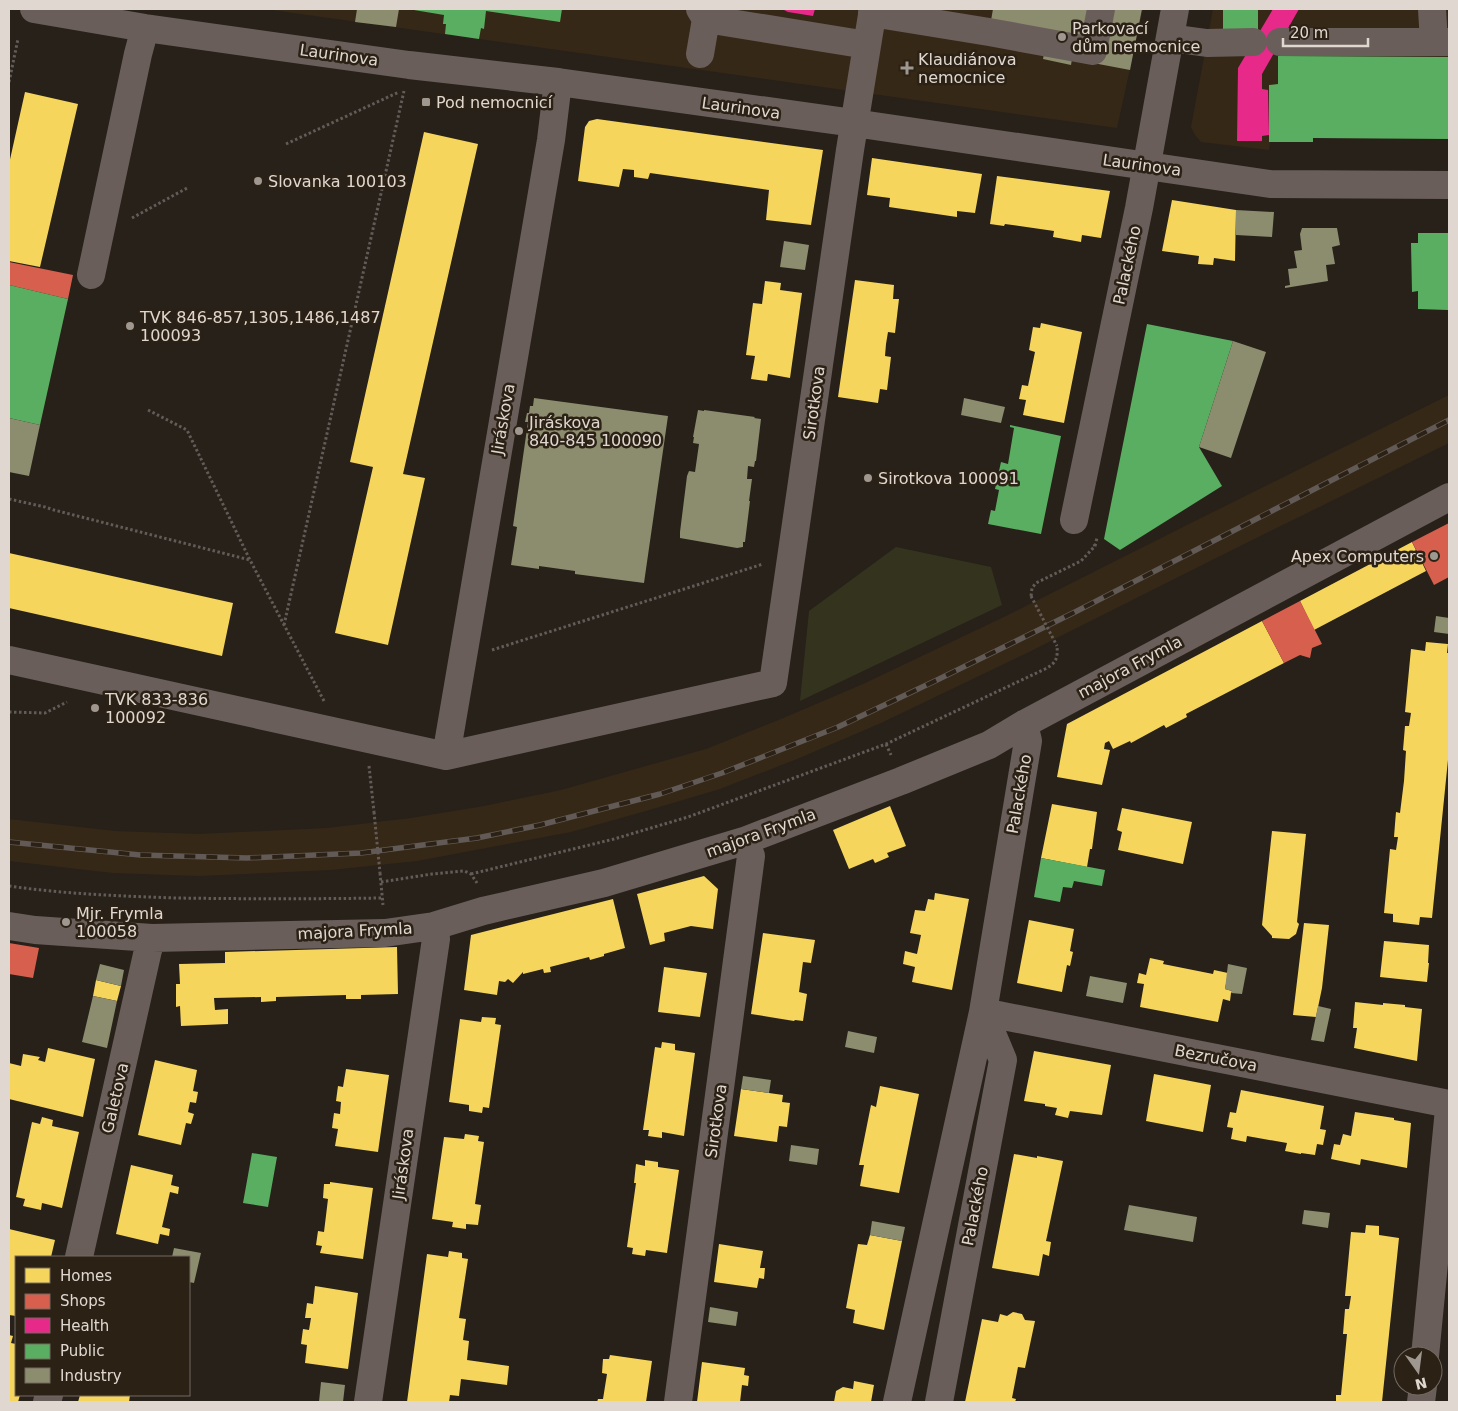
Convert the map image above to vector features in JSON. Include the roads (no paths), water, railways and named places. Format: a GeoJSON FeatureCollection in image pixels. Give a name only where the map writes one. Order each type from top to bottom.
{"type":"FeatureCollection","features":[{"type":"Feature","properties":{"kind":"street","name":"Laurinova"},"geometry":{"type":"LineString","coordinates":[[34,9],[145,28],[409,65],[558,82],[854,123],[1270,184],[1449,185]]}},
{"type":"Feature","properties":{"kind":"street"},"geometry":{"type":"LineString","coordinates":[[872,11],[1093,51],[1101,9]]}},
{"type":"Feature","properties":{"kind":"street","name":"Palackého"},"geometry":{"type":"LineString","coordinates":[[1074,520],[1147,166],[1176,9]]}},
{"type":"Feature","properties":{"kind":"street"},"geometry":{"type":"LineString","coordinates":[[1280,42],[1441,42],[1432,9]]}},
{"type":"Feature","properties":{"kind":"street","name":"Sirotkova"},"geometry":{"type":"LineString","coordinates":[[446,756],[773,683],[872,11]]}},
{"type":"Feature","properties":{"kind":"street"},"geometry":{"type":"LineString","coordinates":[[700,54],[703,14],[867,45]]}},
{"type":"Feature","properties":{"kind":"street"},"geometry":{"type":"LineString","coordinates":[[91,276],[145,28]]}},
{"type":"Feature","properties":{"kind":"street"},"geometry":{"type":"LineString","coordinates":[[1170,38],[1207,43],[1253,42]]}},
{"type":"Feature","properties":{"kind":"street","name":"Jiráskova"},"geometry":{"type":"LineString","coordinates":[[446,756],[551,140],[558,82]]}},
{"type":"Feature","properties":{"kind":"street","name":"majora Frymla"},"geometry":{"type":"LineString","coordinates":[[9,926],[35,930],[152,938],[361,931],[386,933],[434,926],[483,912],[604,883],[744,841],[989,745],[1024,724],[1449,497]]}},
{"type":"Feature","properties":{"kind":"street"},"geometry":{"type":"LineString","coordinates":[[9,660],[446,756]]}},
{"type":"Feature","properties":{"kind":"street","name":"Palackého"},"geometry":{"type":"LineString","coordinates":[[898,1402],[983,1012],[1028,741],[1024,724]]}},
{"type":"Feature","properties":{"kind":"street","name":"Sirotkova"},"geometry":{"type":"LineString","coordinates":[[678,1402],[751,856],[744,841]]}},
{"type":"Feature","properties":{"kind":"street","name":"Jiráskova"},"geometry":{"type":"LineString","coordinates":[[368,1402],[436,939],[434,926]]}},
{"type":"Feature","properties":{"kind":"street","name":"Galetova"},"geometry":{"type":"LineString","coordinates":[[79,1256],[152,938]]}},
{"type":"Feature","properties":{"kind":"street","name":"Palackého"},"geometry":{"type":"LineString","coordinates":[[939,1402],[1002,1060],[983,1012]]}},
{"type":"Feature","properties":{"kind":"street","name":"Bezručova"},"geometry":{"type":"LineString","coordinates":[[983,1012],[1449,1104]]}},
{"type":"Feature","properties":{"kind":"street"},"geometry":{"type":"LineString","coordinates":[[1426,1346],[1449,1108]]}},
{"type":"Feature","properties":{"kind":"railway"},"geometry":{"type":"LineString","coordinates":[[9,842],[140,855],[247,858],[361,853],[477,838],[540,825],[660,794],[722,773],[838,727],[1077,611],[1449,420]]}},
{"type":"Feature","properties":{"kind":"place","name":"Parkovací dům nemocnice"},"geometry":{"type":"Point","coordinates":[1062,37]}},
{"type":"Feature","properties":{"kind":"place","name":"Klaudiánova nemocnice"},"geometry":{"type":"Point","coordinates":[907,68]}},
{"type":"Feature","properties":{"kind":"place","name":"Pod nemocnicí"},"geometry":{"type":"Point","coordinates":[426,102]}},
{"type":"Feature","properties":{"kind":"place","name":"Slovanka 100103"},"geometry":{"type":"Point","coordinates":[258,181]}},
{"type":"Feature","properties":{"kind":"place","name":"TVK 846-857,1305,1486,1487 100093"},"geometry":{"type":"Point","coordinates":[130,326]}},
{"type":"Feature","properties":{"kind":"place","name":"Jiráskova 840-845 100090"},"geometry":{"type":"Point","coordinates":[519,431]}},
{"type":"Feature","properties":{"kind":"place","name":"Sirotkova 100091"},"geometry":{"type":"Point","coordinates":[868,478]}},
{"type":"Feature","properties":{"kind":"place","name":"Apex Computers"},"geometry":{"type":"Point","coordinates":[1434,556]}},
{"type":"Feature","properties":{"kind":"place","name":"TVK 833-836 100092"},"geometry":{"type":"Point","coordinates":[95,708]}},
{"type":"Feature","properties":{"kind":"place","name":"Mjr. Frymla 100058"},"geometry":{"type":"Point","coordinates":[66,922]}}]}
